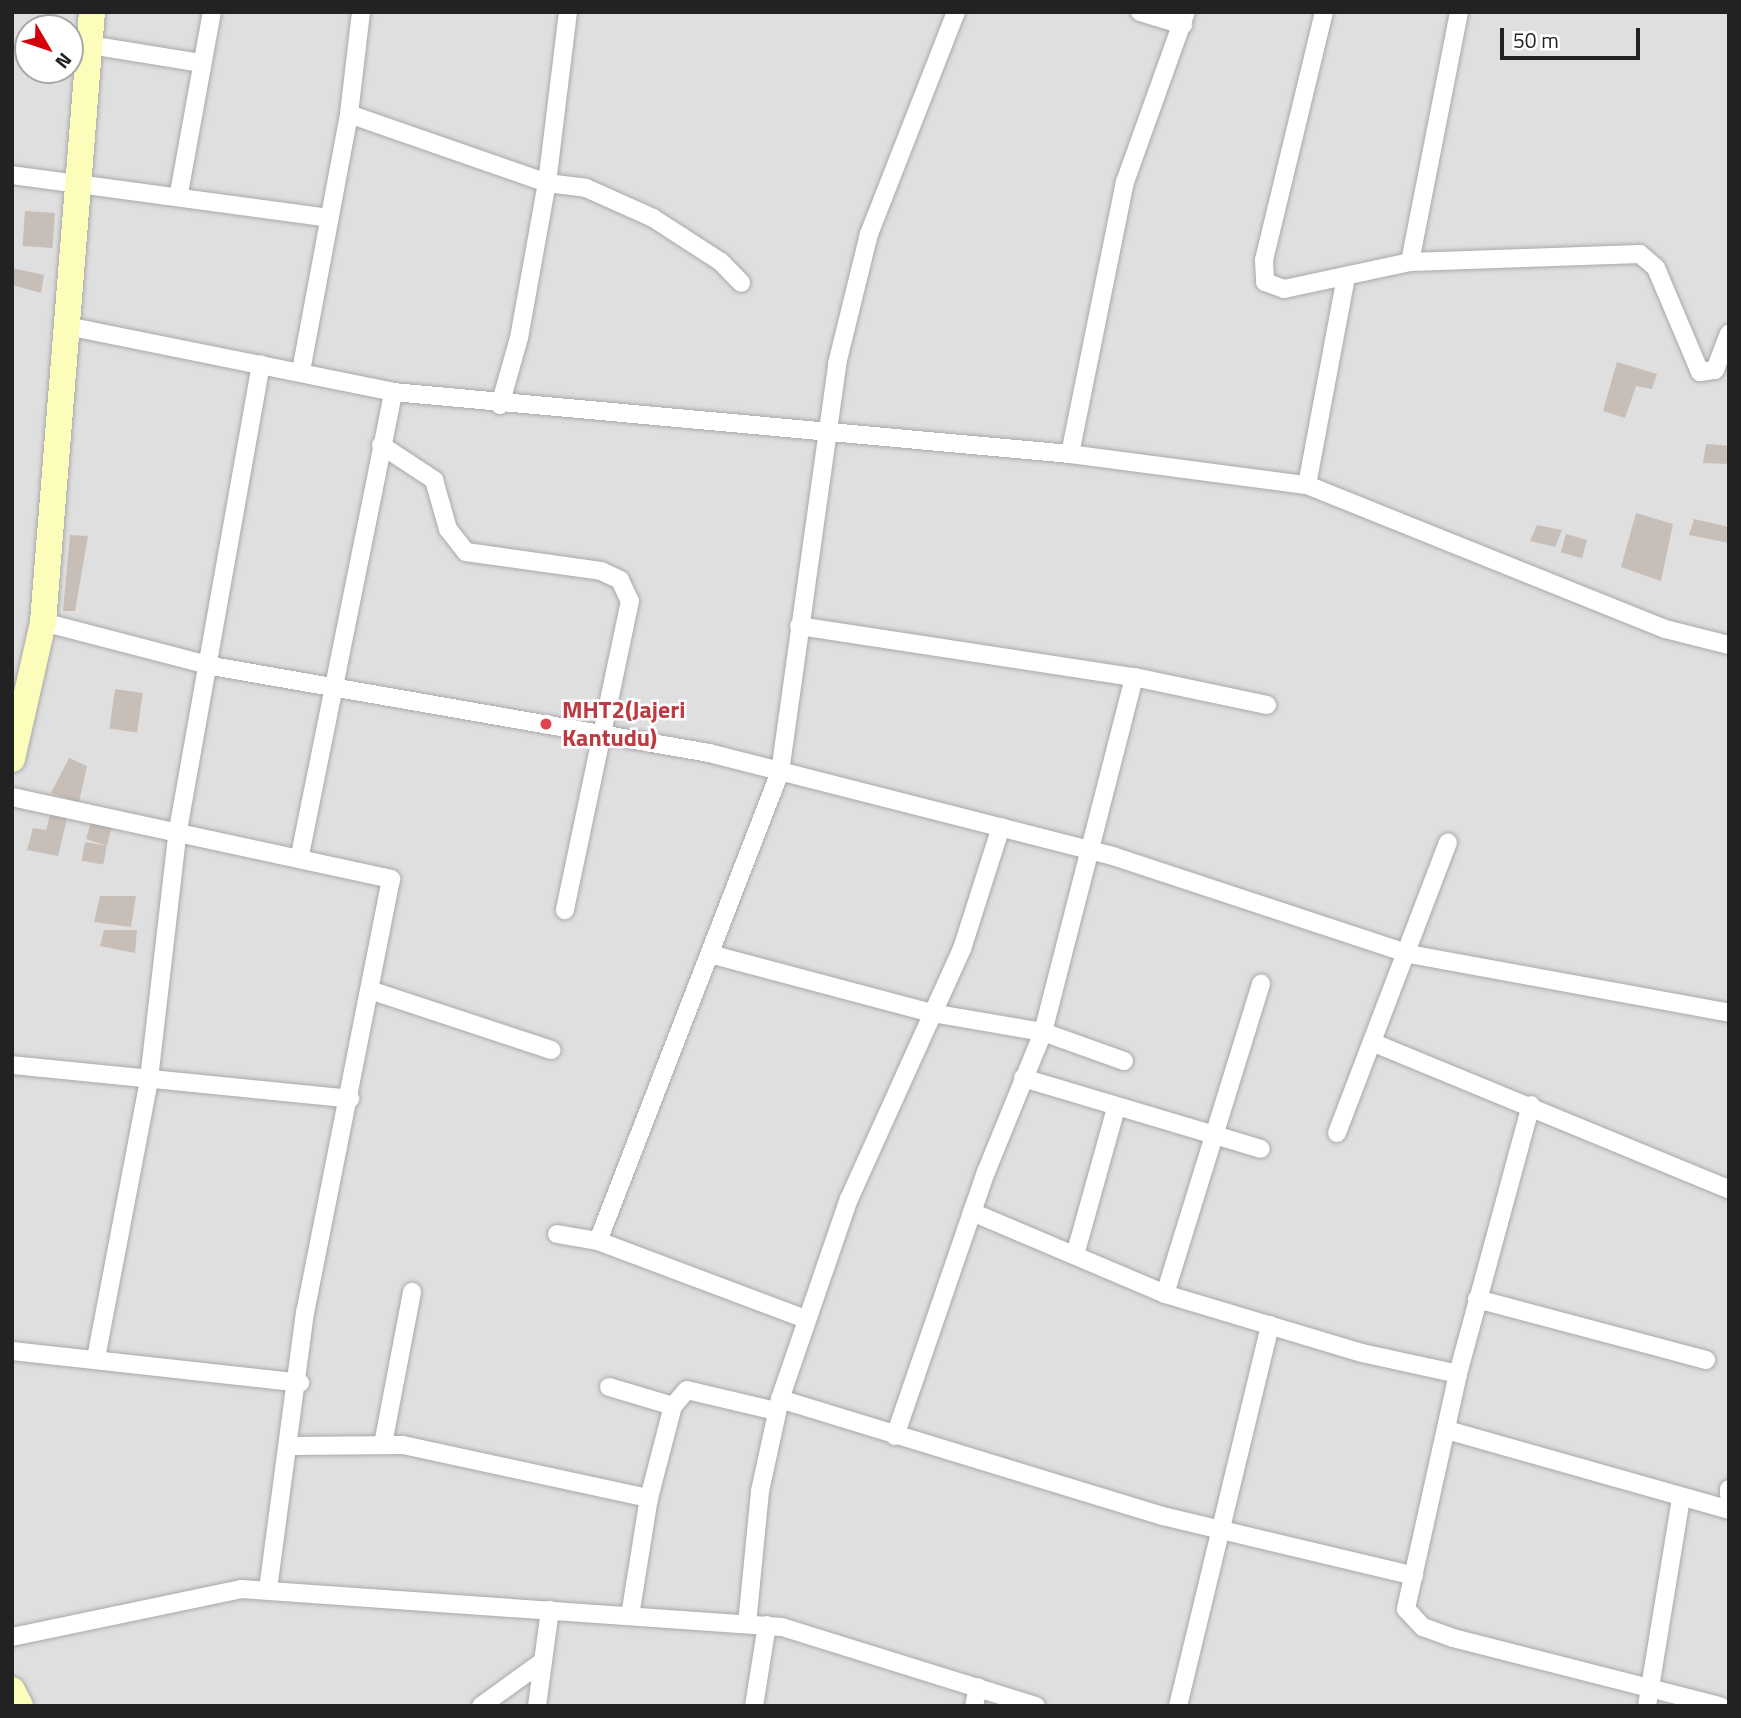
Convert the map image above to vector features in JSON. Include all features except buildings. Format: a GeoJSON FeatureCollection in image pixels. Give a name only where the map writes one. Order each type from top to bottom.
{"type":"FeatureCollection","features":[{"type":"Feature","properties":{"kind":"street"},"geometry":{"type":"LineString","coordinates":[[12,758],[43,622],[92,12]]}},
{"type":"Feature","properties":{"kind":"street"},"geometry":{"type":"LineString","coordinates":[[179,193],[212,12]]}},
{"type":"Feature","properties":{"kind":"street"},"geometry":{"type":"LineString","coordinates":[[301,371],[349,114],[361,12]]}},
{"type":"Feature","properties":{"kind":"street"},"geometry":{"type":"LineString","coordinates":[[500,405],[519,338],[547,183],[568,12]]}},
{"type":"Feature","properties":{"kind":"street"},"geometry":{"type":"LineString","coordinates":[[598,1241],[780,772],[824,433],[869,234],[956,12]]}},
{"type":"Feature","properties":{"kind":"street"},"geometry":{"type":"LineString","coordinates":[[1070,454],[1125,182],[1185,19],[1140,12]]}},
{"type":"Feature","properties":{"kind":"street"},"geometry":{"type":"LineString","coordinates":[[1324,12],[1264,260],[1265,282],[1284,289],[1410,262],[1640,254],[1656,268],[1700,372],[1715,370],[1729,334]]}},
{"type":"Feature","properties":{"kind":"street"},"geometry":{"type":"LineString","coordinates":[[1410,262],[1458,12]]}},
{"type":"Feature","properties":{"kind":"street"},"geometry":{"type":"LineString","coordinates":[[90,45],[201,63]]}},
{"type":"Feature","properties":{"kind":"street"},"geometry":{"type":"LineString","coordinates":[[349,114],[547,183],[586,188],[653,218],[721,262],[741,283]]}},
{"type":"Feature","properties":{"kind":"street"},"geometry":{"type":"LineString","coordinates":[[12,175],[179,193],[329,218]]}},
{"type":"Feature","properties":{"kind":"street"},"geometry":{"type":"LineString","coordinates":[[1307,485],[1346,277]]}},
{"type":"Feature","properties":{"kind":"street"},"geometry":{"type":"LineString","coordinates":[[67,327],[301,371],[393,392],[500,405],[1070,454],[1307,485],[1665,629],[1729,645]]}},
{"type":"Feature","properties":{"kind":"street"},"geometry":{"type":"LineString","coordinates":[[96,1358],[149,1079],[178,830],[212,666],[261,364]]}},
{"type":"Feature","properties":{"kind":"street"},"geometry":{"type":"LineString","coordinates":[[300,855],[337,687],[393,392]]}},
{"type":"Feature","properties":{"kind":"street"},"geometry":{"type":"LineString","coordinates":[[381,445],[434,480],[448,529],[466,552],[601,571],[620,580],[630,601],[565,910]]}},
{"type":"Feature","properties":{"kind":"street"},"geometry":{"type":"LineString","coordinates":[[43,622],[212,666],[603,735],[641,737],[1089,850],[1409,954],[1729,1013]]}},
{"type":"Feature","properties":{"kind":"street"},"geometry":{"type":"LineString","coordinates":[[799,626],[1134,677],[1267,705]]}},
{"type":"Feature","properties":{"kind":"street"},"geometry":{"type":"LineString","coordinates":[[895,1436],[972,1212],[1043,1032],[1134,677]]}},
{"type":"Feature","properties":{"kind":"street"},"geometry":{"type":"LineString","coordinates":[[12,797],[300,855],[391,879],[373,991],[305,1312],[300,1382],[268,1591]]}},
{"type":"Feature","properties":{"kind":"street"},"geometry":{"type":"LineString","coordinates":[[747,1624],[760,1491],[778,1405],[849,1199],[962,949],[1001,827]]}},
{"type":"Feature","properties":{"kind":"street"},"geometry":{"type":"LineString","coordinates":[[1337,1133],[1409,954],[1448,842]]}},
{"type":"Feature","properties":{"kind":"street"},"geometry":{"type":"LineString","coordinates":[[710,954],[932,1013],[1043,1032],[1124,1061]]}},
{"type":"Feature","properties":{"kind":"street"},"geometry":{"type":"LineString","coordinates":[[1165,1294],[1261,984]]}},
{"type":"Feature","properties":{"kind":"street"},"geometry":{"type":"LineString","coordinates":[[373,991],[551,1050]]}},
{"type":"Feature","properties":{"kind":"street"},"geometry":{"type":"LineString","coordinates":[[1374,1043],[1729,1188]]}},
{"type":"Feature","properties":{"kind":"street"},"geometry":{"type":"LineString","coordinates":[[12,1065],[350,1099]]}},
{"type":"Feature","properties":{"kind":"street"},"geometry":{"type":"LineString","coordinates":[[1023,1078],[1116,1108],[1261,1149]]}},
{"type":"Feature","properties":{"kind":"street"},"geometry":{"type":"LineString","coordinates":[[1531,1105],[1458,1374],[1406,1609],[1423,1627],[1720,1706]]}},
{"type":"Feature","properties":{"kind":"street"},"geometry":{"type":"LineString","coordinates":[[1075,1255],[1116,1108]]}},
{"type":"Feature","properties":{"kind":"street"},"geometry":{"type":"LineString","coordinates":[[972,1212],[1165,1294],[1270,1325],[1458,1374]]}},
{"type":"Feature","properties":{"kind":"street"},"geometry":{"type":"LineString","coordinates":[[557,1234],[598,1241],[806,1319]]}},
{"type":"Feature","properties":{"kind":"street"},"geometry":{"type":"LineString","coordinates":[[383,1444],[412,1292]]}},
{"type":"Feature","properties":{"kind":"street"},"geometry":{"type":"LineString","coordinates":[[1477,1299],[1706,1360]]}},
{"type":"Feature","properties":{"kind":"street"},"geometry":{"type":"LineString","coordinates":[[1178,1706],[1216,1529],[1270,1325]]}},
{"type":"Feature","properties":{"kind":"street"},"geometry":{"type":"LineString","coordinates":[[12,1351],[300,1382]]}},
{"type":"Feature","properties":{"kind":"street"},"geometry":{"type":"LineString","coordinates":[[609,1387],[673,1406]]}},
{"type":"Feature","properties":{"kind":"street"},"geometry":{"type":"LineString","coordinates":[[630,1616],[649,1498],[673,1406],[687,1390],[778,1405],[1216,1529],[1414,1576]]}},
{"type":"Feature","properties":{"kind":"street"},"geometry":{"type":"LineString","coordinates":[[1447,1430],[1729,1510]]}},
{"type":"Feature","properties":{"kind":"street"},"geometry":{"type":"LineString","coordinates":[[290,1446],[383,1444],[649,1498]]}},
{"type":"Feature","properties":{"kind":"street"},"geometry":{"type":"LineString","coordinates":[[1729,1489],[1729,1494]]}},
{"type":"Feature","properties":{"kind":"street"},"geometry":{"type":"LineString","coordinates":[[1647,1706],[1681,1498]]}},
{"type":"Feature","properties":{"kind":"street"},"geometry":{"type":"LineString","coordinates":[[12,1637],[241,1589],[767,1625],[1036,1706]]}},
{"type":"Feature","properties":{"kind":"street"},"geometry":{"type":"LineString","coordinates":[[537,1706],[550,1610]]}},
{"type":"Feature","properties":{"kind":"street"},"geometry":{"type":"LineString","coordinates":[[754,1706],[767,1625]]}},
{"type":"Feature","properties":{"kind":"street"},"geometry":{"type":"LineString","coordinates":[[481,1706],[542,1661]]}},
{"type":"Feature","properties":{"kind":"street"},"geometry":{"type":"LineString","coordinates":[[974,1706],[978,1688]]}},
{"type":"Feature","properties":{"kind":"street"},"geometry":{"type":"LineString","coordinates":[[12,1689],[20,1706]]}},
{"type":"Feature","properties":{"kind":"shaded area"},"geometry":{"type":"Polygon","coordinates":[[[12,12],[1729,12],[1729,1706],[12,1706],[12,12]]]}},
{"type":"Feature","properties":{"kind":"place","name":"MHT2(Jajeri Kantudu)"},"geometry":{"type":"Point","coordinates":[546,724]}}]}
